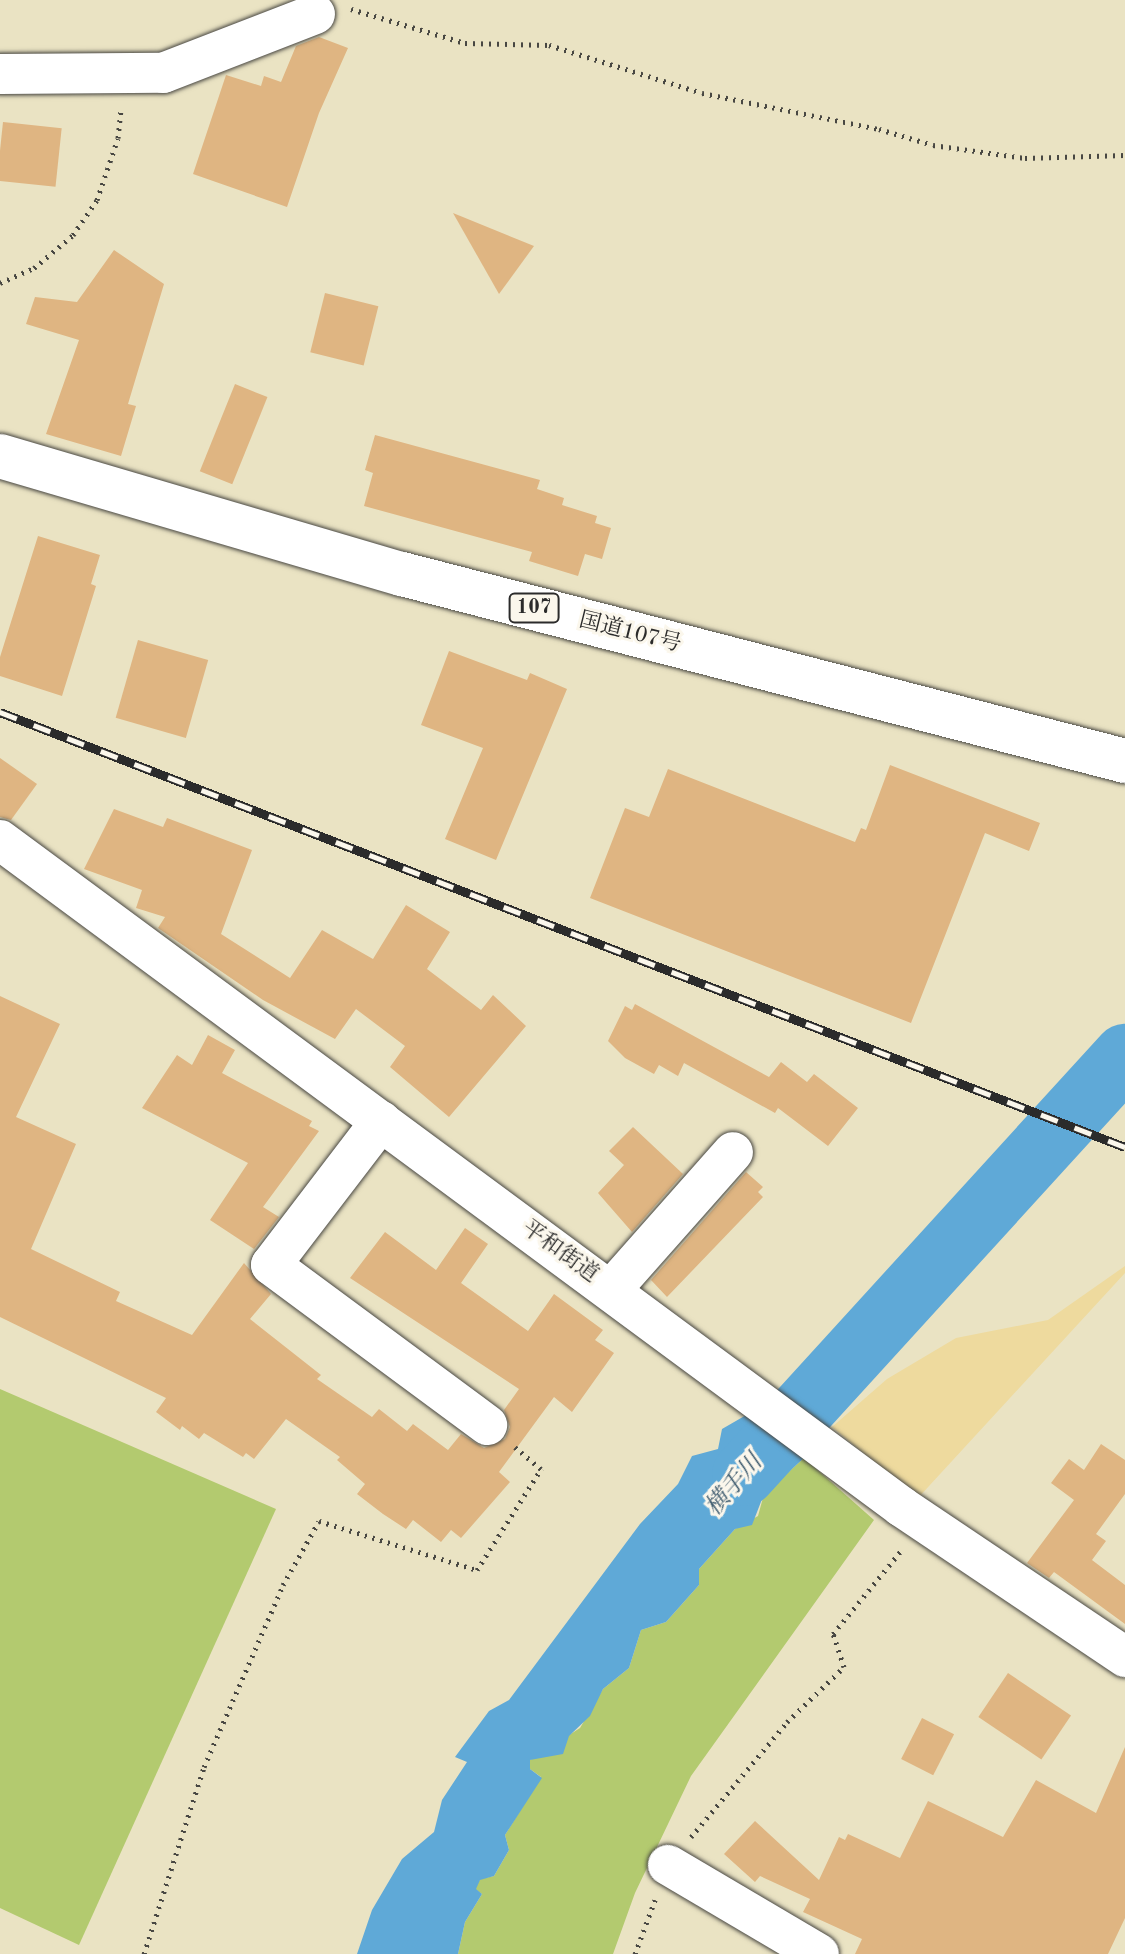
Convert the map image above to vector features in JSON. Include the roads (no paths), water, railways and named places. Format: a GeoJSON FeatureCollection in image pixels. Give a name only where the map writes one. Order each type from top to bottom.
{"type":"FeatureCollection","features":[{"type":"Feature","properties":{"kind":"highway","name":"国道107号"},"geometry":{"type":"LineString","coordinates":[[0,456],[402,574],[1125,761]]}},
{"type":"Feature","properties":{"kind":"street"},"geometry":{"type":"LineString","coordinates":[[0,74],[163,73],[315,14]]}},
{"type":"Feature","properties":{"kind":"street","name":"平和街道"},"geometry":{"type":"LineString","coordinates":[[0,840],[913,1515],[1125,1657]]}},
{"type":"Feature","properties":{"kind":"street"},"geometry":{"type":"LineString","coordinates":[[381,1121],[271,1265],[487,1425]]}},
{"type":"Feature","properties":{"kind":"street"},"geometry":{"type":"LineString","coordinates":[[611,1290],[733,1152]]}},
{"type":"Feature","properties":{"kind":"street"},"geometry":{"type":"LineString","coordinates":[[668,1865],[819,1954]]}},
{"type":"Feature","properties":{"kind":"water"},"geometry":{"type":"Polygon","coordinates":[[[748,1414],[804,1458],[764,1494],[752,1525],[735,1529],[699,1569],[699,1585],[666,1622],[641,1630],[629,1668],[603,1689],[590,1716],[569,1736],[563,1754],[530,1760],[530,1769],[542,1778],[505,1835],[509,1850],[494,1876],[480,1880],[476,1889],[482,1894],[465,1922],[458,1954],[357,1954],[372,1910],[402,1859],[434,1832],[442,1800],[467,1762],[455,1757],[489,1711],[509,1700],[640,1524],[678,1484],[692,1456],[718,1449],[722,1429],[748,1414]]]}},
{"type":"Feature","properties":{"kind":"waterway","name":"横手川"},"geometry":{"type":"LineString","coordinates":[[744,1474],[1125,1056]]}},
{"type":"Feature","properties":{"kind":"railway"},"geometry":{"type":"LineString","coordinates":[[0,712],[1125,1147]]}}]}
